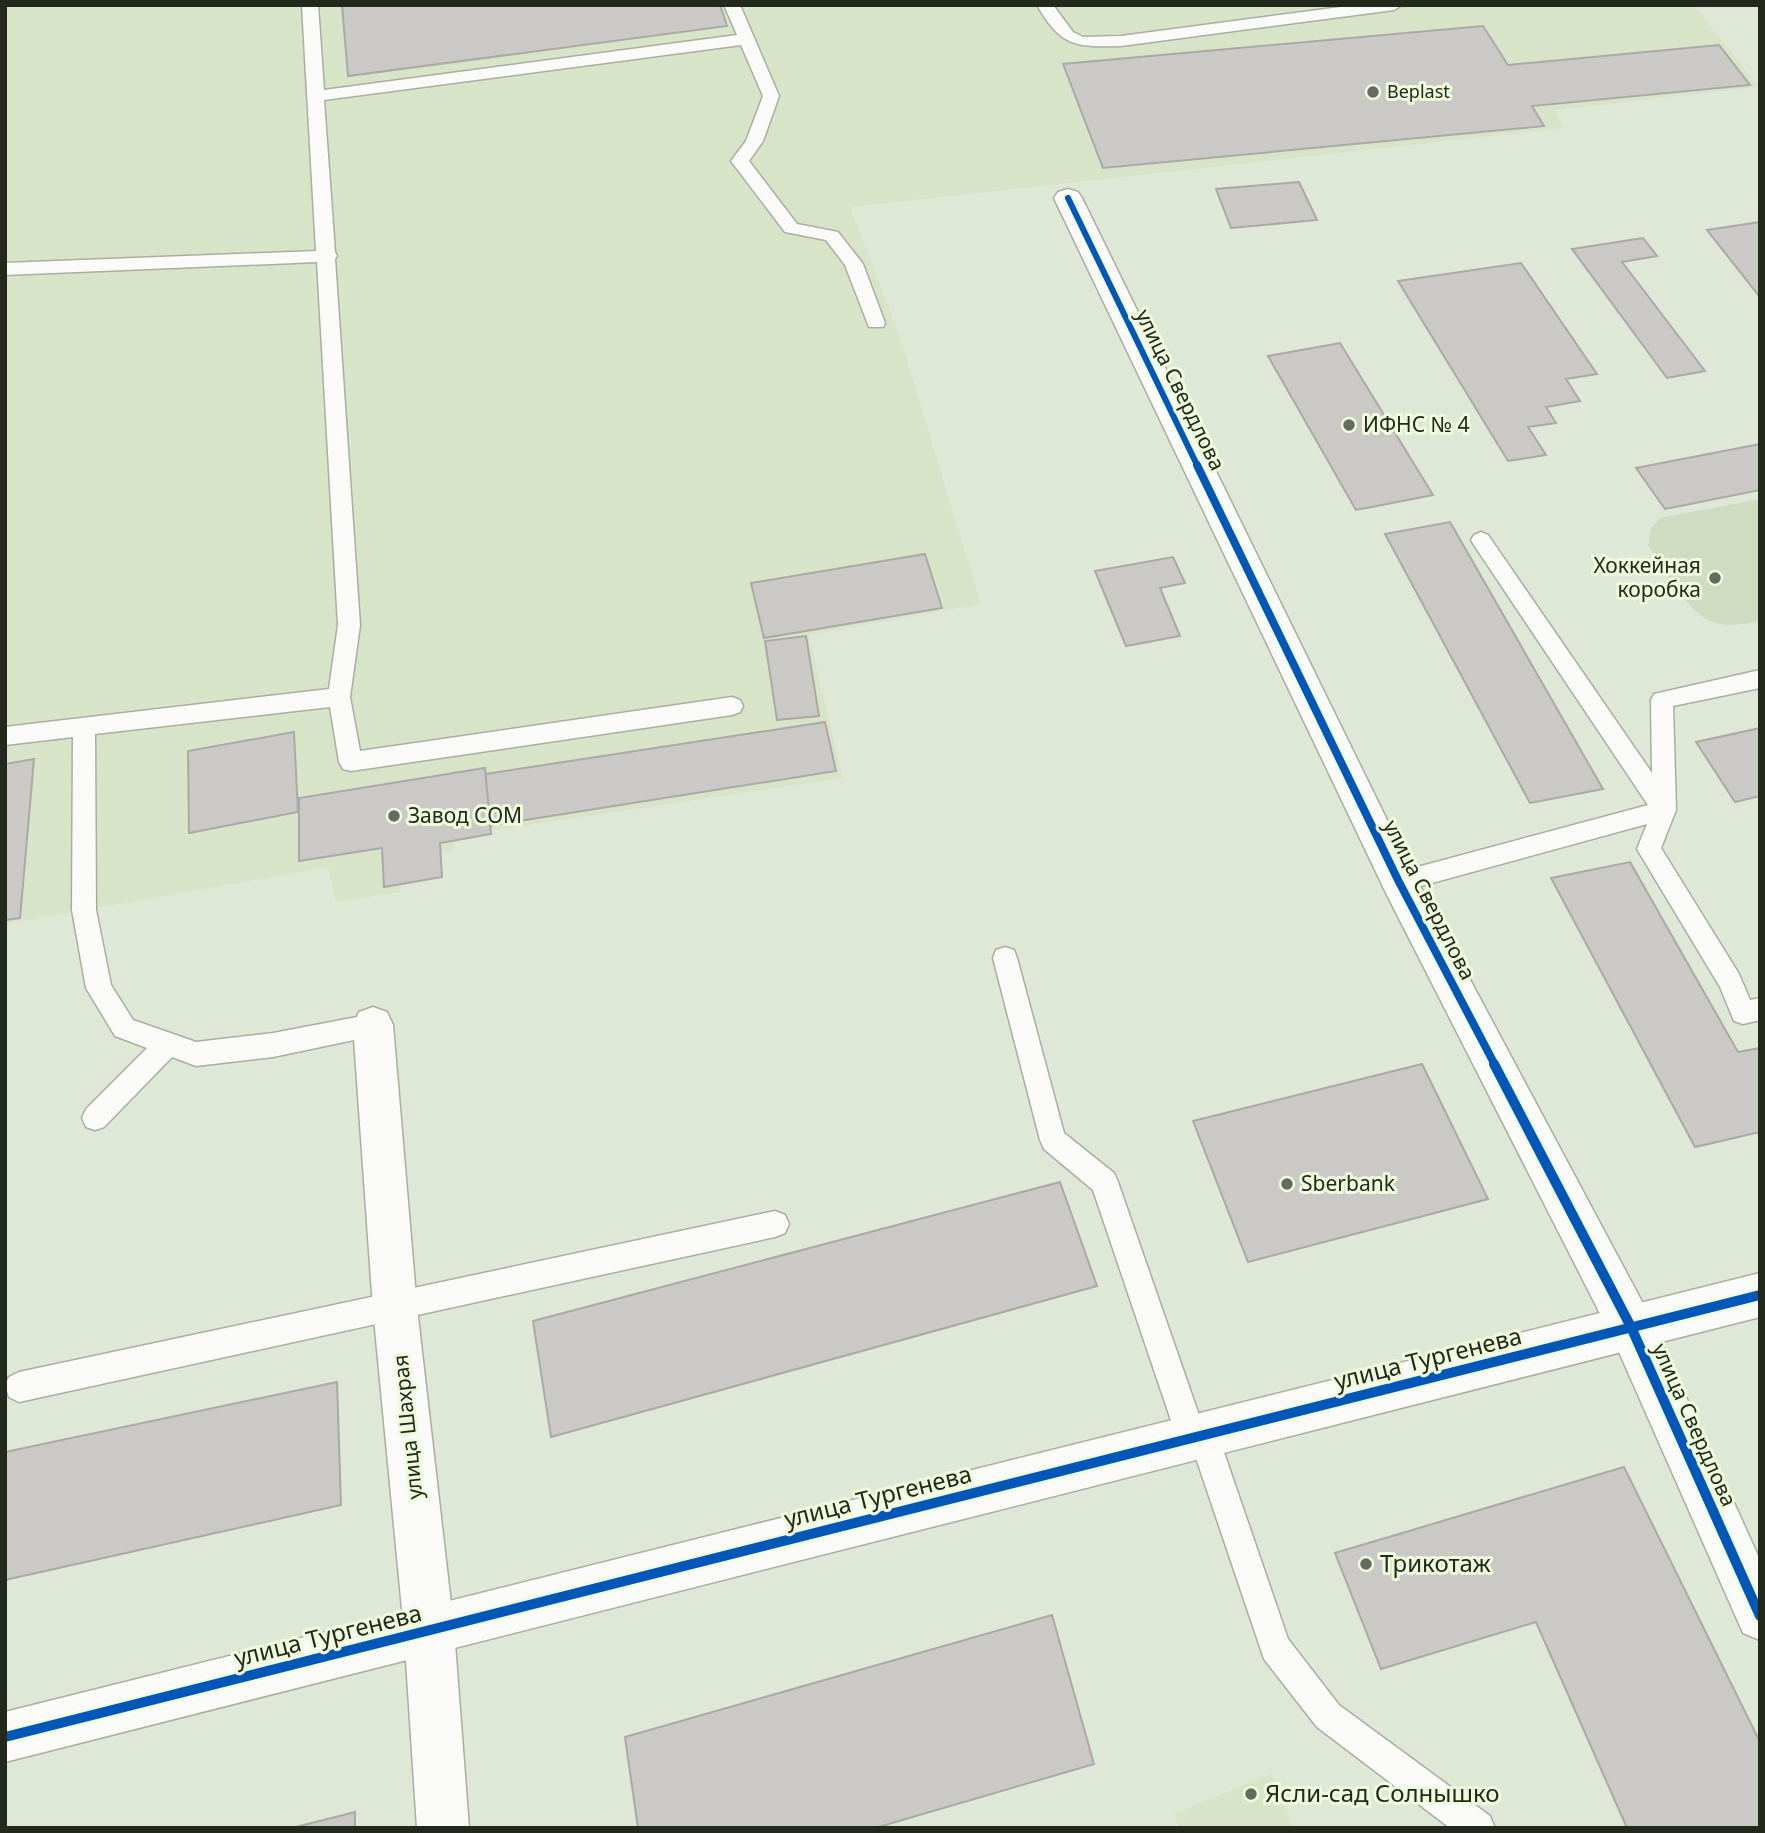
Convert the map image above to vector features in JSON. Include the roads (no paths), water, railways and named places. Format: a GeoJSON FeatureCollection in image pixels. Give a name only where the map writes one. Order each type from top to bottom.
{"type":"FeatureCollection","features":[{"type":"Feature","properties":{"kind":"street","name":"улица Свердлова"},"geometry":{"type":"LineString","coordinates":[[1068,198],[1399,882],[1631,1327],[1760,1616]]}},
{"type":"Feature","properties":{"kind":"street","name":"улица Шахрая"},"geometry":{"type":"LineString","coordinates":[[373,1025],[395,1308],[429,1630],[443,1828]]}},
{"type":"Feature","properties":{"kind":"street","name":"улица Тургенева"},"geometry":{"type":"LineString","coordinates":[[5,1737],[1760,1295]]}},
{"type":"Feature","properties":{"kind":"lane"},"geometry":{"type":"LineString","coordinates":[[310,5],[328,256],[349,625],[339,697],[351,762],[732,706]]}},
{"type":"Feature","properties":{"kind":"lane"},"geometry":{"type":"LineString","coordinates":[[732,5],[771,96],[754,141],[740,161],[790,228],[832,236],[854,264],[876,323]]}},
{"type":"Feature","properties":{"kind":"lane"},"geometry":{"type":"LineString","coordinates":[[1045,5],[1058,29],[1078,42],[1121,41],[1394,5]]}},
{"type":"Feature","properties":{"kind":"lane"},"geometry":{"type":"LineString","coordinates":[[317,96],[746,39]]}},
{"type":"Feature","properties":{"kind":"lane"},"geometry":{"type":"LineString","coordinates":[[5,269],[328,256]]}},
{"type":"Feature","properties":{"kind":"lane"},"geometry":{"type":"LineString","coordinates":[[1481,540],[1664,810]]}},
{"type":"Feature","properties":{"kind":"lane"},"geometry":{"type":"LineString","coordinates":[[1760,679],[1662,700],[1664,810],[1648,849],[1730,982],[1743,1013],[1760,1009]]}},
{"type":"Feature","properties":{"kind":"lane"},"geometry":{"type":"LineString","coordinates":[[5,736],[339,697]]}},
{"type":"Feature","properties":{"kind":"lane"},"geometry":{"type":"LineString","coordinates":[[84,727],[84,910],[99,988],[124,1028],[196,1054],[273,1045],[373,1025]]}},
{"type":"Feature","properties":{"kind":"lane"},"geometry":{"type":"LineString","coordinates":[[1399,882],[1664,810]]}},
{"type":"Feature","properties":{"kind":"lane"},"geometry":{"type":"LineString","coordinates":[[1005,958],[1053,1140],[1104,1182],[1275,1648],[1328,1716],[1478,1828]]}},
{"type":"Feature","properties":{"kind":"lane"},"geometry":{"type":"LineString","coordinates":[[95,1118],[168,1044]]}},
{"type":"Feature","properties":{"kind":"lane"},"geometry":{"type":"LineString","coordinates":[[19,1387],[775,1224]]}},
{"type":"Feature","properties":{"kind":"place","name":"Beplast"},"geometry":{"type":"Point","coordinates":[1373,92]}},
{"type":"Feature","properties":{"kind":"place","name":"ИФНС № 4"},"geometry":{"type":"Point","coordinates":[1349,425]}},
{"type":"Feature","properties":{"kind":"place","name":"Хоккейная коробка"},"geometry":{"type":"Point","coordinates":[1715,578]}},
{"type":"Feature","properties":{"kind":"place","name":"Завод СОМ"},"geometry":{"type":"Point","coordinates":[394,816]}},
{"type":"Feature","properties":{"kind":"place","name":"Sberbank"},"geometry":{"type":"Point","coordinates":[1287,1184]}},
{"type":"Feature","properties":{"kind":"place","name":"Трикотаж"},"geometry":{"type":"Point","coordinates":[1366,1564]}},
{"type":"Feature","properties":{"kind":"place","name":"Ясли-сад Солнышко"},"geometry":{"type":"Point","coordinates":[1251,1794]}}]}
